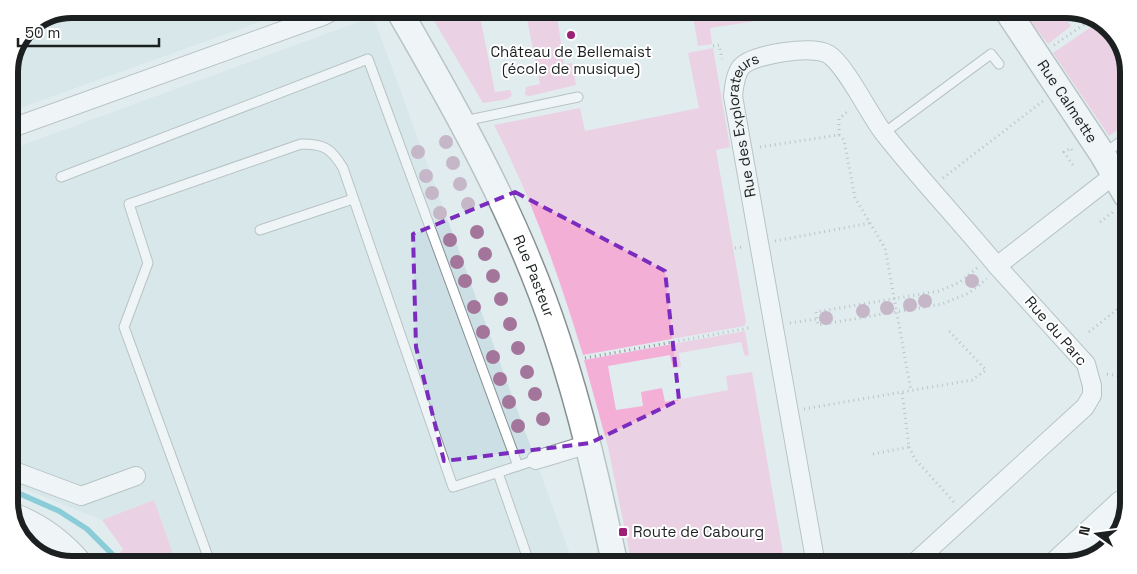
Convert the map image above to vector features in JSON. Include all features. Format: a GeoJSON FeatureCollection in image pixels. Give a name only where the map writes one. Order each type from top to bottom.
{"type":"FeatureCollection","features":[{"type":"Feature","properties":{"kind":"highway"},"geometry":{"type":"LineString","coordinates":[[1067,556],[1119,507]]}},
{"type":"Feature","properties":{"kind":"highway"},"geometry":{"type":"LineString","coordinates":[[20,520],[45,533],[71,556]]}},
{"type":"Feature","properties":{"kind":"main road","name":"Rue Pasteur"},"geometry":{"type":"LineString","coordinates":[[403,18],[463,122],[509,216],[557,336],[589,444],[613,556]]}},
{"type":"Feature","properties":{"kind":"main road","name":"Rue Calmette"},"geometry":{"type":"LineString","coordinates":[[1012,18],[1114,175]]}},
{"type":"Feature","properties":{"kind":"street"},"geometry":{"type":"LineString","coordinates":[[18,126],[317,18]]}},
{"type":"Feature","properties":{"kind":"street","name":"Rue des Explorateurs"},"geometry":{"type":"LineString","coordinates":[[814,556],[733,96],[740,68],[749,60],[807,50],[829,54],[839,64],[884,133],[990,269]]}},
{"type":"Feature","properties":{"kind":"street"},"geometry":{"type":"LineString","coordinates":[[990,269],[1114,175]]}},
{"type":"Feature","properties":{"kind":"street","name":"Rue du Parc"},"geometry":{"type":"LineString","coordinates":[[922,556],[1085,407],[1092,395],[1091,376],[1086,364],[990,269]]}},
{"type":"Feature","properties":{"kind":"street"},"geometry":{"type":"LineString","coordinates":[[536,460],[589,444]]}},
{"type":"Feature","properties":{"kind":"street"},"geometry":{"type":"LineString","coordinates":[[18,472],[81,496],[136,476]]}},
{"type":"Feature","properties":{"kind":"lane"},"geometry":{"type":"LineString","coordinates":[[884,133],[991,54],[999,64]]}},
{"type":"Feature","properties":{"kind":"lane"},"geometry":{"type":"LineString","coordinates":[[60,177],[368,59],[518,466]]}},
{"type":"Feature","properties":{"kind":"lane"},"geometry":{"type":"LineString","coordinates":[[463,122],[578,97]]}},
{"type":"Feature","properties":{"kind":"lane"},"geometry":{"type":"LineString","coordinates":[[208,556],[124,327],[148,263],[129,204],[301,144],[318,144],[336,156],[343,168],[453,487],[536,460]]}},
{"type":"Feature","properties":{"kind":"lane"},"geometry":{"type":"LineString","coordinates":[[1114,175],[1119,160]]}},
{"type":"Feature","properties":{"kind":"lane"},"geometry":{"type":"LineString","coordinates":[[260,230],[353,199]]}},
{"type":"Feature","properties":{"kind":"lane"},"geometry":{"type":"LineString","coordinates":[[498,473],[527,556]]}},
{"type":"Feature","properties":{"kind":"path"},"geometry":{"type":"LineString","coordinates":[[1048,50],[1088,22]]}},
{"type":"Feature","properties":{"kind":"path"},"geometry":{"type":"LineString","coordinates":[[712,46],[719,45],[722,58]]}},
{"type":"Feature","properties":{"kind":"path"},"geometry":{"type":"LineString","coordinates":[[862,100],[839,119],[839,135],[844,140],[855,198],[885,248],[911,391]]}},
{"type":"Feature","properties":{"kind":"path"},"geometry":{"type":"LineString","coordinates":[[942,179],[1037,106]]}},
{"type":"Feature","properties":{"kind":"path"},"geometry":{"type":"LineString","coordinates":[[751,148],[839,135]]}},
{"type":"Feature","properties":{"kind":"path"},"geometry":{"type":"LineString","coordinates":[[1075,168],[1064,152],[1071,148],[1076,155]]}},
{"type":"Feature","properties":{"kind":"path"},"geometry":{"type":"LineString","coordinates":[[767,242],[870,223]]}},
{"type":"Feature","properties":{"kind":"path"},"geometry":{"type":"LineString","coordinates":[[990,269],[969,293],[955,300],[818,325],[816,312],[894,299],[950,287],[990,269]]}},
{"type":"Feature","properties":{"kind":"path"},"geometry":{"type":"LineString","coordinates":[[1089,332],[1120,307]]}},
{"type":"Feature","properties":{"kind":"path"},"geometry":{"type":"LineString","coordinates":[[782,325],[817,319]]}},
{"type":"Feature","properties":{"kind":"path"},"geometry":{"type":"LineString","coordinates":[[580,359],[749,328]]}},
{"type":"Feature","properties":{"kind":"path"},"geometry":{"type":"LineString","coordinates":[[796,410],[972,380],[986,370],[949,331]]}},
{"type":"Feature","properties":{"kind":"path"},"geometry":{"type":"LineString","coordinates":[[1106,374],[1120,376]]}},
{"type":"Feature","properties":{"kind":"path"},"geometry":{"type":"LineString","coordinates":[[902,392],[909,446],[915,460],[961,509]]}},
{"type":"Feature","properties":{"kind":"path"},"geometry":{"type":"LineString","coordinates":[[872,454],[909,446]]}},
{"type":"Feature","properties":{"kind":"highlighted area"},"geometry":{"type":"Polygon","coordinates":[[[515,192],[665,271],[679,400],[590,443],[444,461],[416,347],[413,234],[515,192]]]}},
{"type":"Feature","properties":{"kind":"shaded area"},"geometry":{"type":"Polygon","coordinates":[[[64,18],[271,18],[18,109],[19,57],[23,48],[36,31],[54,20],[64,18]]]}},
{"type":"Feature","properties":{"kind":"shaded area"},"geometry":{"type":"Polygon","coordinates":[[[373,18],[571,556],[174,556],[154,500],[102,520],[18,487],[18,147],[373,18]]]}},
{"type":"Feature","properties":{"kind":"shaded area"},"geometry":{"type":"Polygon","coordinates":[[[432,18],[480,18],[495,92],[510,90],[512,95],[508,99],[483,103],[432,18]]]}},
{"type":"Feature","properties":{"kind":"shaded area"},"geometry":{"type":"Polygon","coordinates":[[[527,18],[557,18],[564,64],[572,63],[576,85],[530,96],[525,95],[526,87],[540,84],[527,18]]]}},
{"type":"Feature","properties":{"kind":"shaded area"},"geometry":{"type":"Polygon","coordinates":[[[693,18],[756,18],[756,21],[710,28],[712,44],[698,46],[693,18]]]}},
{"type":"Feature","properties":{"kind":"shaded area"},"geometry":{"type":"Polygon","coordinates":[[[1028,18],[1065,18],[1071,26],[1048,44],[1028,18]]]}},
{"type":"Feature","properties":{"kind":"shaded area"},"geometry":{"type":"Polygon","coordinates":[[[1093,26],[1106,36],[1117,54],[1119,68],[1119,129],[1109,136],[1053,53],[1093,26]]]}},
{"type":"Feature","properties":{"kind":"shaded area"},"geometry":{"type":"Polygon","coordinates":[[[713,48],[730,147],[716,150],[746,322],[744,326],[583,355],[533,209],[494,125],[580,108],[585,131],[699,108],[688,53],[713,48]]]}},
{"type":"Feature","properties":{"kind":"shaded area"},"geometry":{"type":"Polygon","coordinates":[[[745,331],[749,355],[745,356],[741,342],[679,353],[681,367],[673,368],[670,355],[608,366],[616,410],[643,406],[641,392],[662,388],[665,402],[728,390],[726,376],[752,372],[783,556],[630,556],[608,447],[584,360],[745,331]]]}},
{"type":"Feature","properties":{"kind":"shaded area"},"geometry":{"type":"Polygon","coordinates":[[[154,500],[174,556],[118,556],[123,549],[102,520],[154,500]]]}},
{"type":"Feature","properties":{"kind":"shaded area"},"geometry":{"type":"Polygon","coordinates":[[[28,534],[56,554],[41,547],[28,534]]]}},
{"type":"Feature","properties":{"kind":"waterway"},"geometry":{"type":"LineString","coordinates":[[18,493],[59,511],[87,529],[112,554]]}},
{"type":"Feature","properties":{"kind":"place","name":"Château de Bellemaist (école de musique)"},"geometry":{"type":"Point","coordinates":[571,35]}},
{"type":"Feature","properties":{"kind":"place","name":"Route de Cabourg"},"geometry":{"type":"Point","coordinates":[623,532]}}]}
